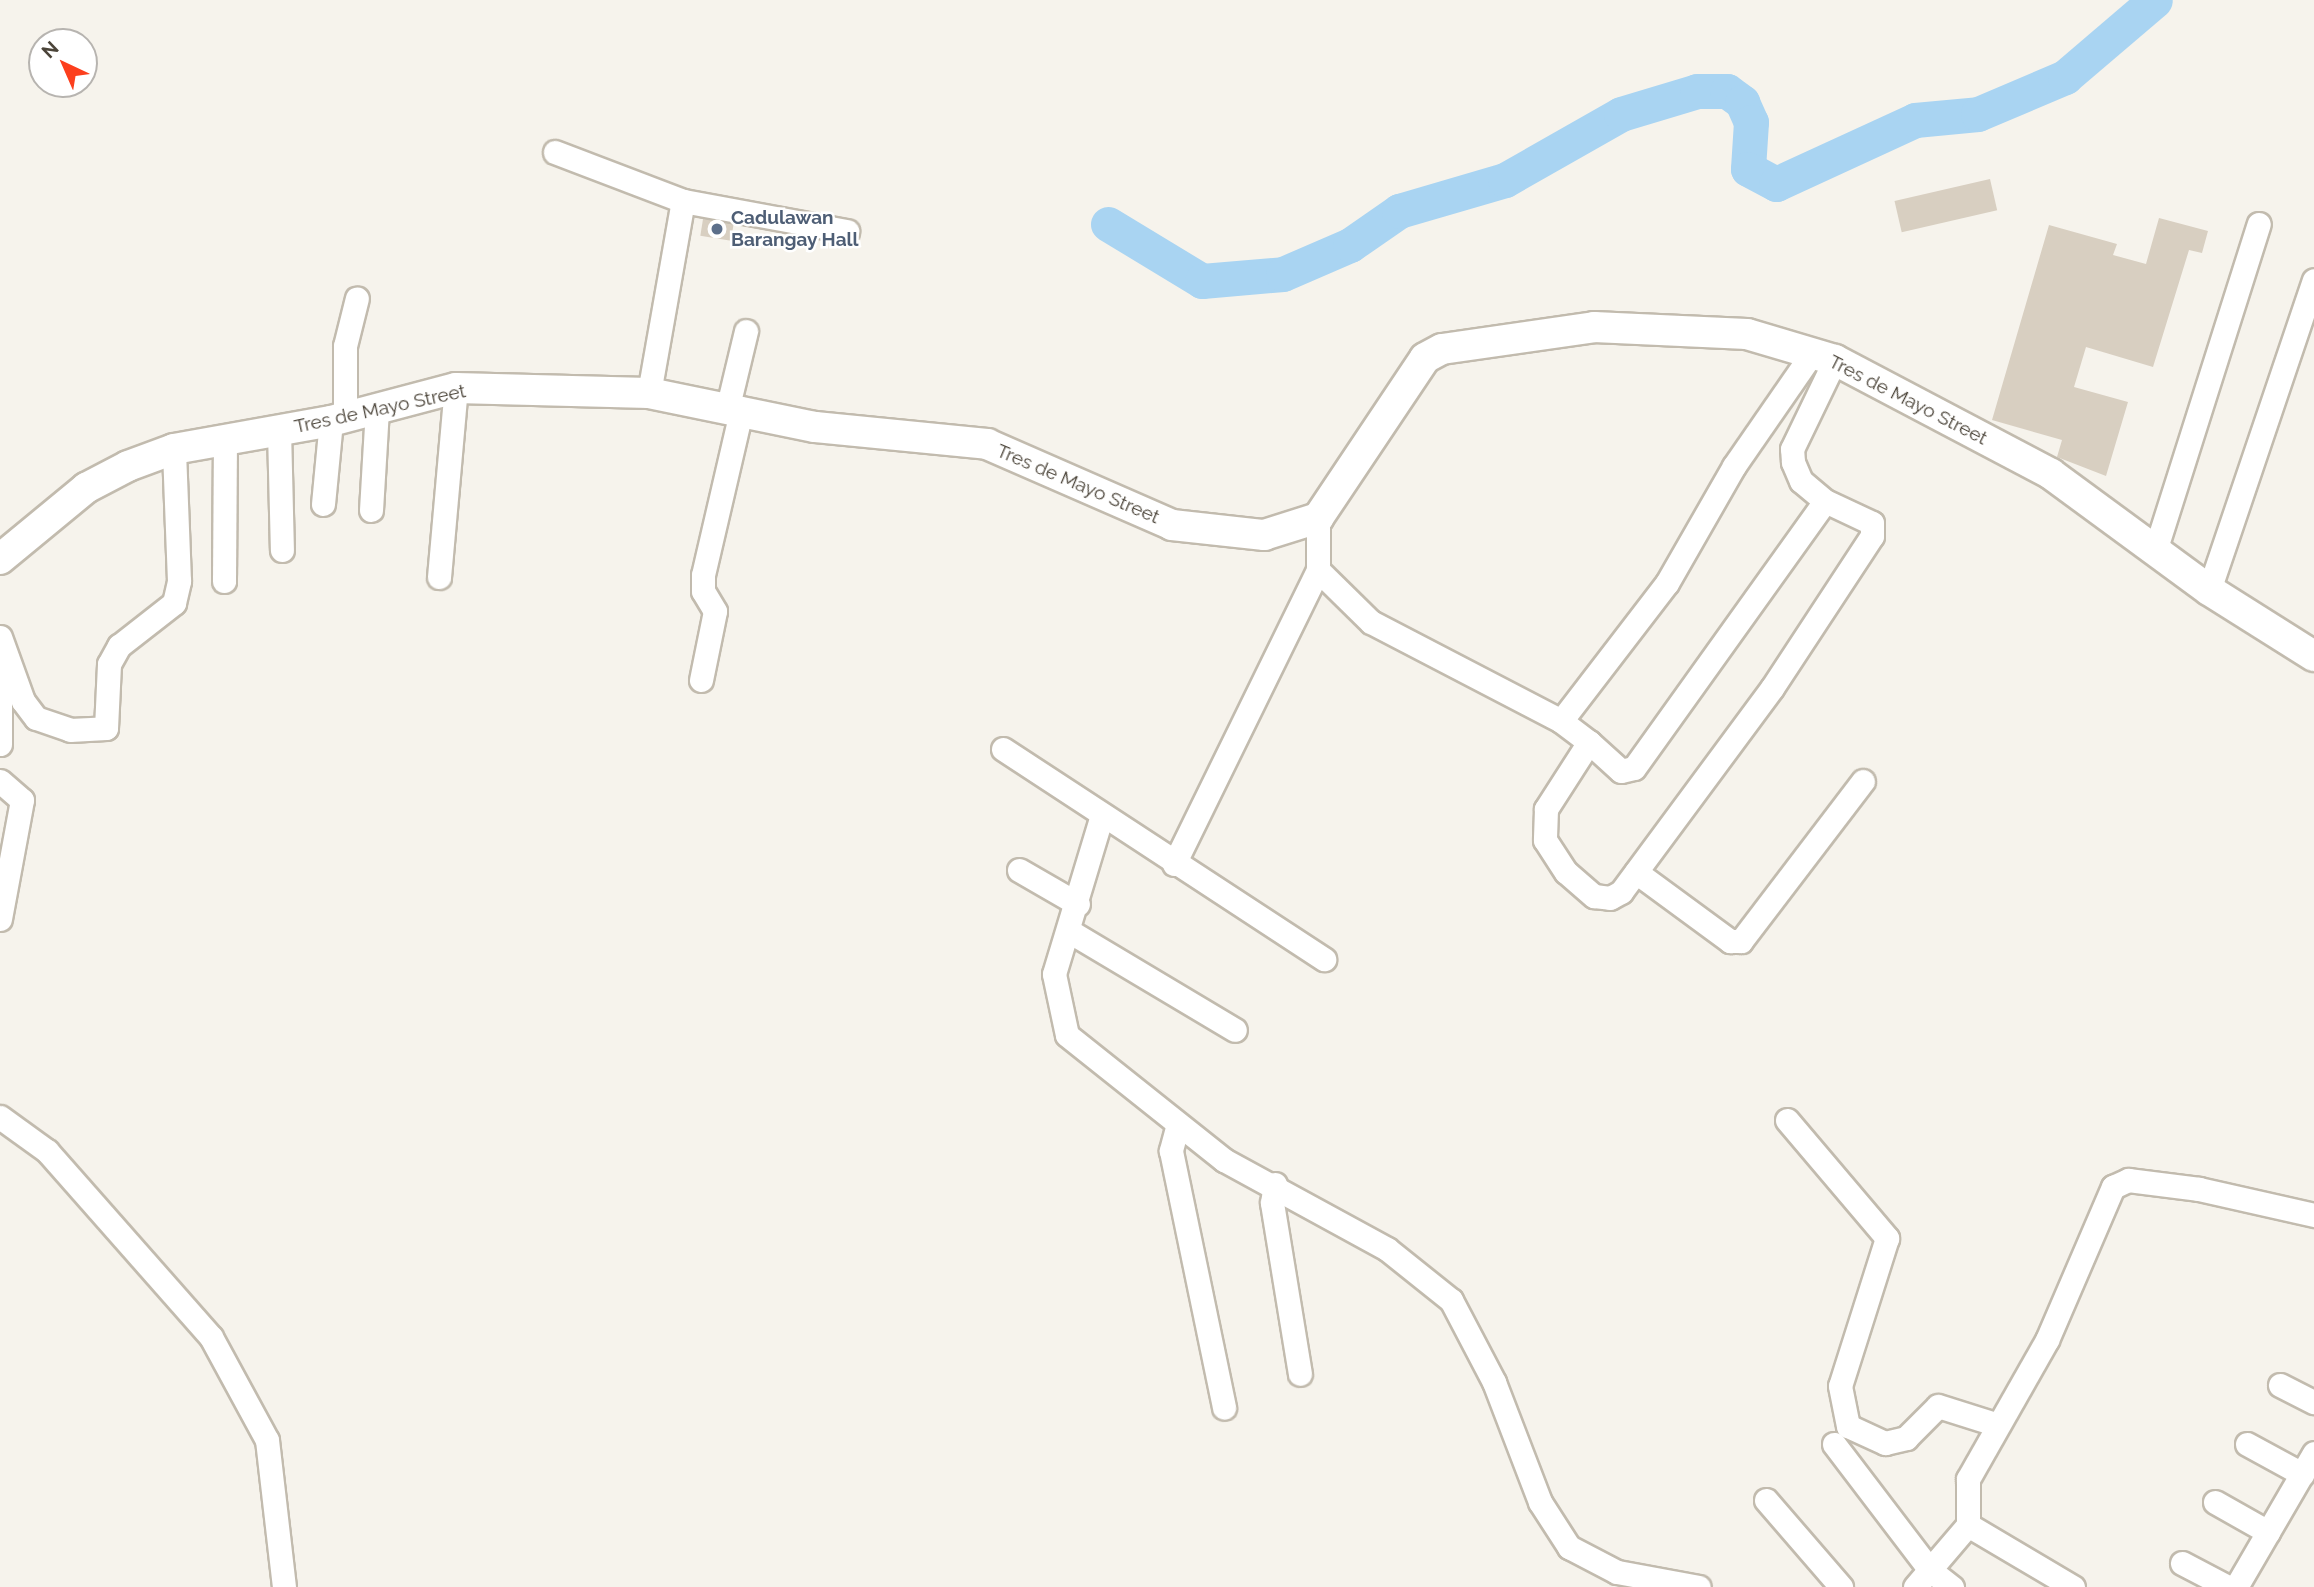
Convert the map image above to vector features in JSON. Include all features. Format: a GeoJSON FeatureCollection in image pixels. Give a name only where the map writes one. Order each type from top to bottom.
{"type":"FeatureCollection","features":[{"type":"Feature","properties":{"kind":"street"},"geometry":{"type":"LineString","coordinates":[[555,152],[683,201],[847,231]]}},
{"type":"Feature","properties":{"kind":"street"},"geometry":{"type":"LineString","coordinates":[[649,393],[683,201]]}},
{"type":"Feature","properties":{"kind":"street"},"geometry":{"type":"LineString","coordinates":[[2155,551],[2259,224]]}},
{"type":"Feature","properties":{"kind":"street"},"geometry":{"type":"LineString","coordinates":[[2210,590],[2314,280]]}},
{"type":"Feature","properties":{"kind":"street"},"geometry":{"type":"LineString","coordinates":[[323,504],[338,419],[345,346],[357,298]]}},
{"type":"Feature","properties":{"kind":"street","name":"Tres de Mayo Street"},"geometry":{"type":"LineString","coordinates":[[0,559],[86,488],[174,449],[338,419],[456,388],[649,393],[735,407],[815,427],[987,444],[1172,525],[1264,535],[1318,518],[1414,372],[1442,349],[1594,327],[1746,334],[1824,356],[2050,474],[2210,590],[2314,656]]}},
{"type":"Feature","properties":{"kind":"street"},"geometry":{"type":"LineString","coordinates":[[701,680],[715,611],[703,591],[703,575],[735,407],[746,331]]}},
{"type":"Feature","properties":{"kind":"street"},"geometry":{"type":"LineString","coordinates":[[1589,742],[1546,809],[1545,840],[1566,872],[1594,896],[1621,892],[1772,688],[1872,536],[1872,523],[1825,501],[1801,481],[1792,449],[1824,356]]}},
{"type":"Feature","properties":{"kind":"street"},"geometry":{"type":"LineString","coordinates":[[1562,721],[1667,583],[1734,466],[1824,356]]}},
{"type":"Feature","properties":{"kind":"street"},"geometry":{"type":"LineString","coordinates":[[439,577],[456,388]]}},
{"type":"Feature","properties":{"kind":"street"},"geometry":{"type":"LineString","coordinates":[[371,510],[377,409]]}},
{"type":"Feature","properties":{"kind":"street"},"geometry":{"type":"LineString","coordinates":[[279,430],[282,550]]}},
{"type":"Feature","properties":{"kind":"street"},"geometry":{"type":"LineString","coordinates":[[224,581],[226,440]]}},
{"type":"Feature","properties":{"kind":"street"},"geometry":{"type":"LineString","coordinates":[[0,637],[23,701],[36,718],[70,730],[106,728],[110,664],[119,646],[174,603],[179,581],[174,449]]}},
{"type":"Feature","properties":{"kind":"street"},"geometry":{"type":"LineString","coordinates":[[1318,570],[1371,622],[1562,721],[1621,771],[1634,768],[1825,501]]}},
{"type":"Feature","properties":{"kind":"street"},"geometry":{"type":"LineString","coordinates":[[1174,864],[1318,570],[1318,518]]}},
{"type":"Feature","properties":{"kind":"street"},"geometry":{"type":"LineString","coordinates":[[0,665],[0,744]]}},
{"type":"Feature","properties":{"kind":"street"},"geometry":{"type":"LineString","coordinates":[[1003,749],[1174,864],[1324,959]]}},
{"type":"Feature","properties":{"kind":"street"},"geometry":{"type":"LineString","coordinates":[[0,781],[22,800],[0,919]]}},
{"type":"Feature","properties":{"kind":"street"},"geometry":{"type":"LineString","coordinates":[[1636,872],[1730,941],[1741,941],[1863,781]]}},
{"type":"Feature","properties":{"kind":"street"},"geometry":{"type":"LineString","coordinates":[[1102,815],[1078,904],[1054,974],[1067,1035],[1224,1160],[1275,1184],[1387,1249],[1451,1300],[1494,1382],[1545,1511],[1569,1547],[1618,1572],[1699,1587]]}},
{"type":"Feature","properties":{"kind":"street"},"geometry":{"type":"LineString","coordinates":[[1019,870],[1078,904]]}},
{"type":"Feature","properties":{"kind":"street"},"geometry":{"type":"LineString","coordinates":[[1069,931],[1235,1030]]}},
{"type":"Feature","properties":{"kind":"street"},"geometry":{"type":"LineString","coordinates":[[0,1117],[47,1151],[211,1337],[267,1440],[284,1587]]}},
{"type":"Feature","properties":{"kind":"street"},"geometry":{"type":"LineString","coordinates":[[1787,1120],[1887,1238],[1840,1386],[1848,1426],[1885,1443],[1906,1438],[1938,1406],[1995,1424]]}},
{"type":"Feature","properties":{"kind":"street"},"geometry":{"type":"LineString","coordinates":[[1178,1124],[1171,1151],[1224,1408]]}},
{"type":"Feature","properties":{"kind":"street"},"geometry":{"type":"LineString","coordinates":[[1922,1579],[1968,1525],[1968,1479],[1995,1424],[2047,1340],[2113,1187],[2128,1180],[2199,1189],[2314,1215]]}},
{"type":"Feature","properties":{"kind":"street"},"geometry":{"type":"LineString","coordinates":[[1275,1184],[1272,1203],[1300,1374]]}},
{"type":"Feature","properties":{"kind":"street"},"geometry":{"type":"LineString","coordinates":[[2280,1385],[2314,1402]]}},
{"type":"Feature","properties":{"kind":"street"},"geometry":{"type":"LineString","coordinates":[[1834,1444],[1922,1579],[1952,1587]]}},
{"type":"Feature","properties":{"kind":"street"},"geometry":{"type":"LineString","coordinates":[[2247,1444],[2302,1474]]}},
{"type":"Feature","properties":{"kind":"street"},"geometry":{"type":"LineString","coordinates":[[2236,1587],[2314,1453]]}},
{"type":"Feature","properties":{"kind":"street"},"geometry":{"type":"LineString","coordinates":[[1766,1500],[1841,1587]]}},
{"type":"Feature","properties":{"kind":"street"},"geometry":{"type":"LineString","coordinates":[[2215,1502],[2268,1532]]}},
{"type":"Feature","properties":{"kind":"street"},"geometry":{"type":"LineString","coordinates":[[1968,1525],[2073,1587]]}},
{"type":"Feature","properties":{"kind":"street"},"geometry":{"type":"LineString","coordinates":[[2182,1563],[2228,1587]]}},
{"type":"Feature","properties":{"kind":"building"},"geometry":{"type":"Polygon","coordinates":[[[1990,179],[1997,210],[1902,232],[1895,201],[1990,179]]]}},
{"type":"Feature","properties":{"kind":"building"},"geometry":{"type":"Polygon","coordinates":[[[2159,218],[2208,231],[2202,253],[2189,250],[2153,367],[2086,347],[2074,387],[2128,402],[2106,476],[2057,457],[2062,440],[1992,420],[2049,225],[2117,244],[2113,255],[2146,264],[2159,218]]]}},
{"type":"Feature","properties":{"kind":"building","name":"Cadulawan Barangay Hall"},"geometry":{"type":"Polygon","coordinates":[[[703,219],[734,224],[731,241],[700,236],[703,219]]]}},
{"type":"Feature","properties":{"kind":"waterway"},"geometry":{"type":"LineString","coordinates":[[1108,224],[1202,281],[1283,274],[1350,245],[1399,211],[1505,180],[1621,114],[1697,91],[1727,91],[1742,102],[1751,122],[1748,169],[1776,184],[1915,120],[1978,114],[2065,77],[2155,0]]}},
{"type":"Feature","properties":{"kind":"place","name":"Cadulawan Barangay Hall"},"geometry":{"type":"Point","coordinates":[717,229]}}]}
